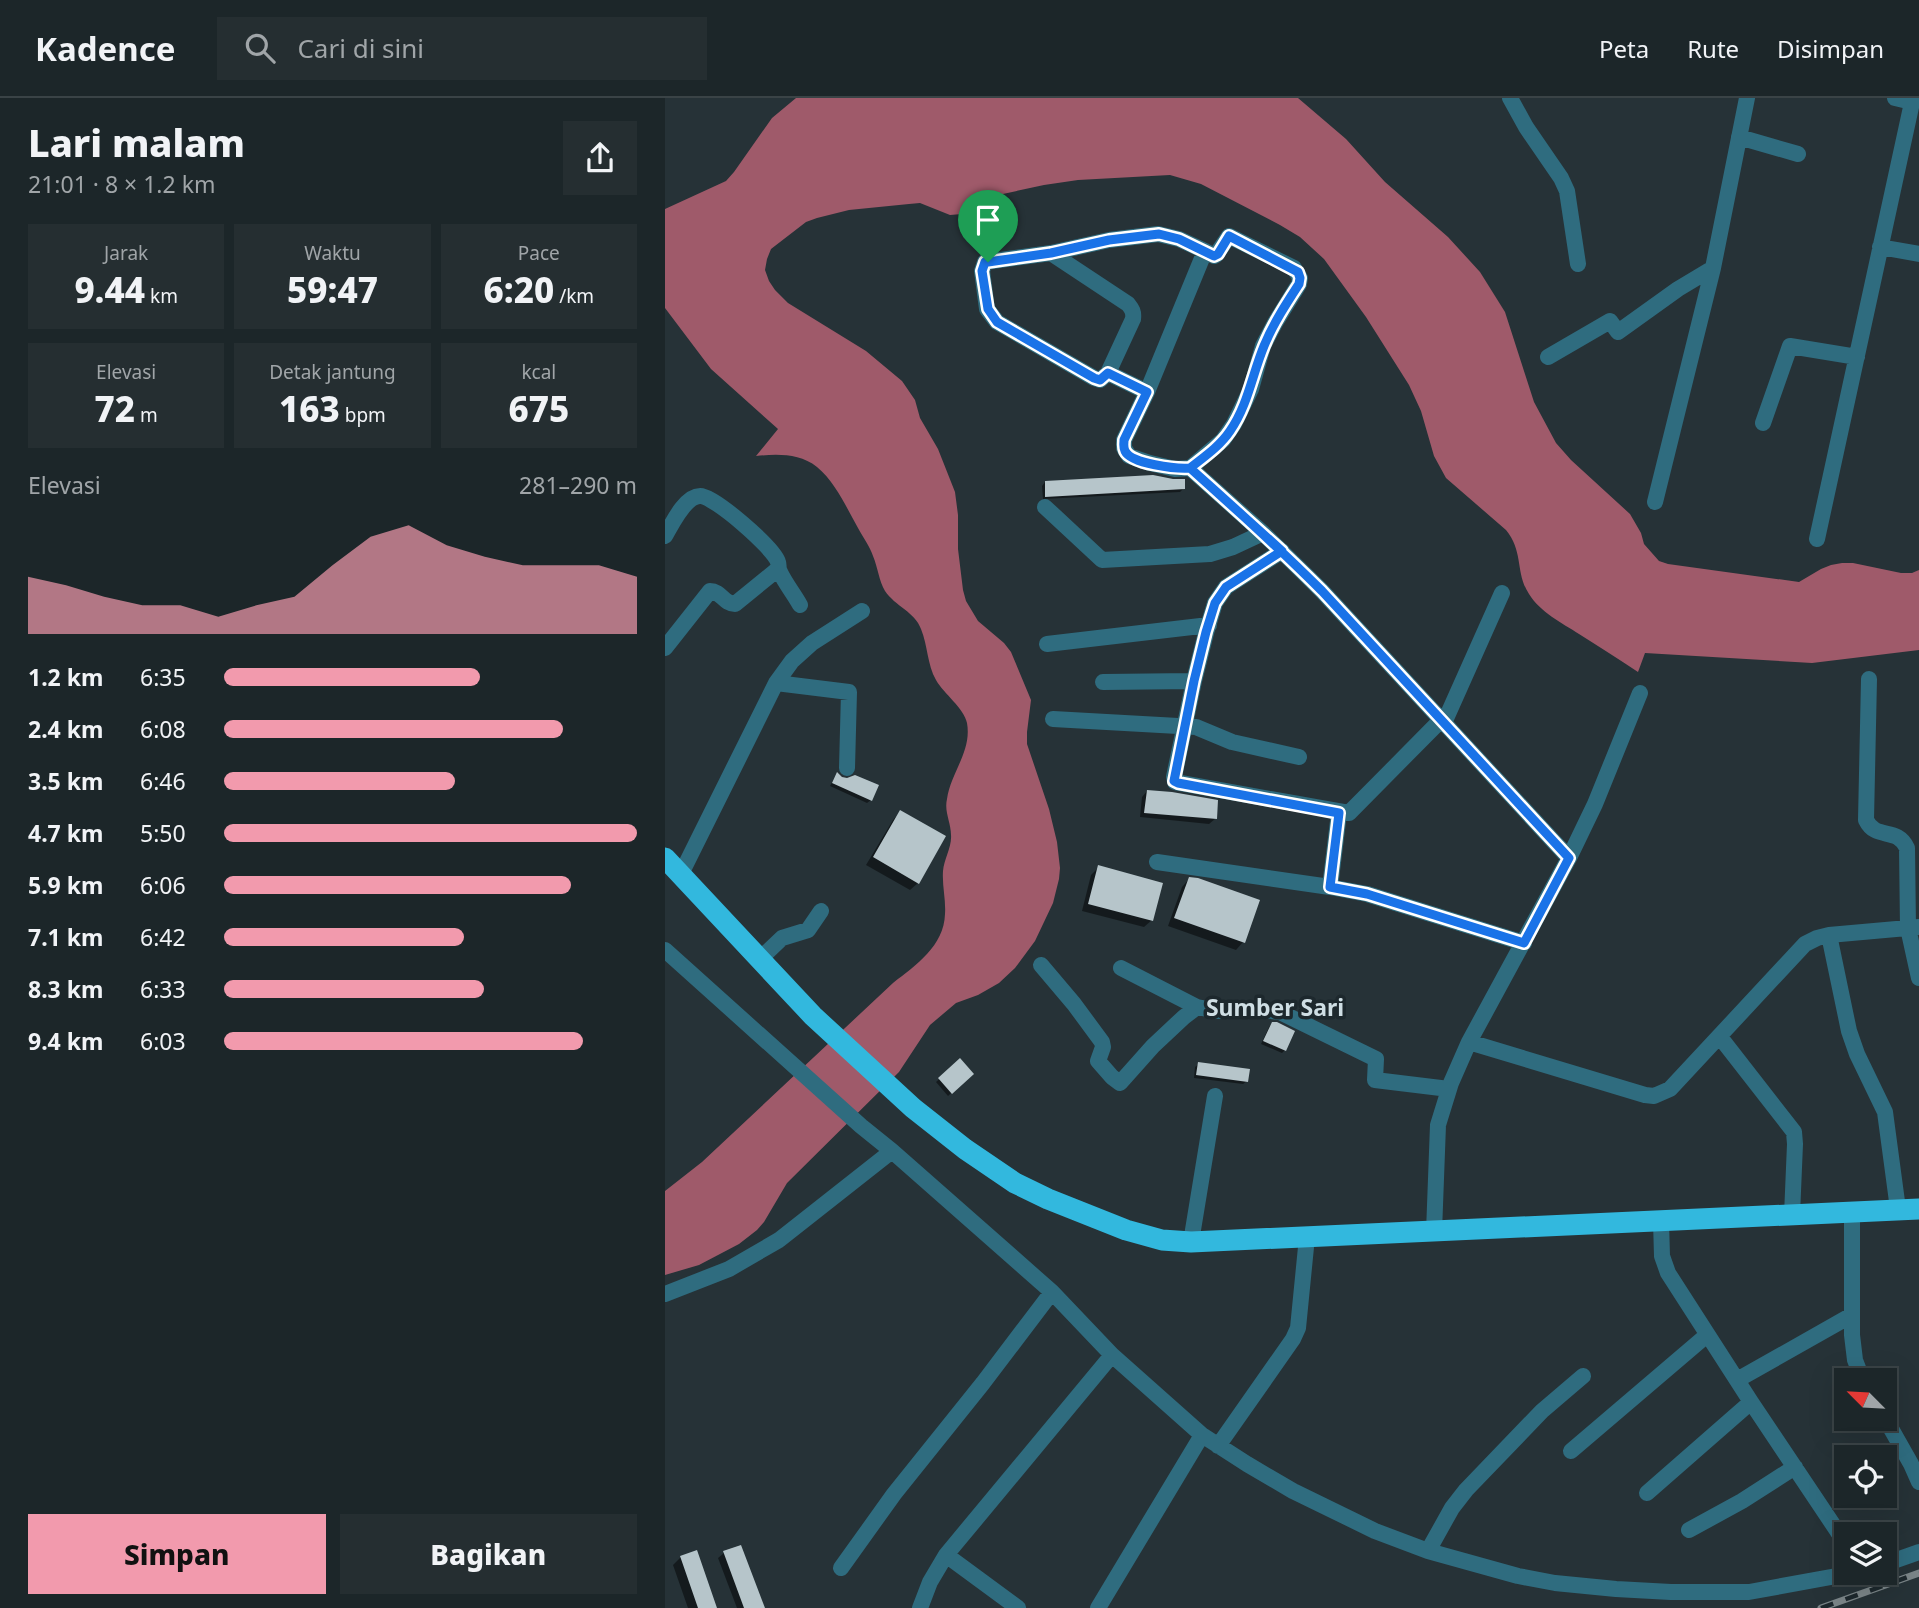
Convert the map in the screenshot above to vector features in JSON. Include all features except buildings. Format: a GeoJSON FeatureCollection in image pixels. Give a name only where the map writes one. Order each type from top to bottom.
{"type":"FeatureCollection","features":[{"type":"Feature","properties":{"kind":"highway"},"geometry":{"type":"LineString","coordinates":[[665,858],[813,1016],[913,1108],[965,1149],[1015,1183],[1126,1230],[1162,1240],[1191,1242],[1909,1209]]}},
{"type":"Feature","properties":{"kind":"street"},"geometry":{"type":"LineString","coordinates":[[1510,98],[1567,191],[1578,264]]}},
{"type":"Feature","properties":{"kind":"street"},"geometry":{"type":"LineString","coordinates":[[1655,502],[1713,268],[1747,98]]}},
{"type":"Feature","properties":{"kind":"street"},"geometry":{"type":"LineString","coordinates":[[1817,539],[1912,100],[1895,98]]}},
{"type":"Feature","properties":{"kind":"street"},"geometry":{"type":"LineString","coordinates":[[1739,137],[1798,154]]}},
{"type":"Feature","properties":{"kind":"street"},"geometry":{"type":"LineString","coordinates":[[1051,253],[1128,304],[1134,312],[1108,373],[1100,380],[997,322],[988,309],[982,271],[985,262],[1159,234],[1179,239],[1216,255],[1231,236],[1294,268],[1300,278],[1263,346],[1251,388],[1234,424],[1223,440],[1190,468],[1175,469],[1129,456],[1125,452],[1124,440],[1147,392],[1205,251]]}},
{"type":"Feature","properties":{"kind":"street"},"geometry":{"type":"LineString","coordinates":[[1880,247],[1919,254]]}},
{"type":"Feature","properties":{"kind":"street"},"geometry":{"type":"LineString","coordinates":[[1548,357],[1610,321],[1620,337],[1678,289],[1713,268]]}},
{"type":"Feature","properties":{"kind":"street"},"geometry":{"type":"LineString","coordinates":[[1763,423],[1790,346],[1857,357]]}},
{"type":"Feature","properties":{"kind":"street"},"geometry":{"type":"LineString","coordinates":[[1108,373],[1147,392]]}},
{"type":"Feature","properties":{"kind":"street"},"geometry":{"type":"LineString","coordinates":[[1190,468],[1282,551],[1569,858]]}},
{"type":"Feature","properties":{"kind":"street"},"geometry":{"type":"LineString","coordinates":[[665,536],[690,499],[700,496],[709,499],[750,529],[778,561],[778,569],[800,605]]}},
{"type":"Feature","properties":{"kind":"street"},"geometry":{"type":"LineString","coordinates":[[1045,507],[1102,560],[1210,554],[1263,533]]}},
{"type":"Feature","properties":{"kind":"street"},"geometry":{"type":"LineString","coordinates":[[1282,551],[1226,587],[1215,603],[1194,681],[1175,782],[1349,813],[1443,722],[1502,593]]}},
{"type":"Feature","properties":{"kind":"street"},"geometry":{"type":"LineString","coordinates":[[665,648],[710,591],[716,591],[729,603],[735,604],[778,569]]}},
{"type":"Feature","properties":{"kind":"street"},"geometry":{"type":"LineString","coordinates":[[681,874],[776,684],[792,661],[812,643],[862,611]]}},
{"type":"Feature","properties":{"kind":"street"},"geometry":{"type":"LineString","coordinates":[[1047,643],[1209,625]]}},
{"type":"Feature","properties":{"kind":"street"},"geometry":{"type":"LineString","coordinates":[[1869,679],[1865,820],[1869,828],[1897,836],[1907,848],[1919,978]]}},
{"type":"Feature","properties":{"kind":"street"},"geometry":{"type":"LineString","coordinates":[[1103,682],[1194,681]]}},
{"type":"Feature","properties":{"kind":"street"},"geometry":{"type":"LineString","coordinates":[[776,684],[851,693],[847,768]]}},
{"type":"Feature","properties":{"kind":"street"},"geometry":{"type":"LineString","coordinates":[[1434,1232],[1439,1125],[1449,1089],[1469,1042],[1569,858],[1595,804],[1640,693]]}},
{"type":"Feature","properties":{"kind":"street"},"geometry":{"type":"LineString","coordinates":[[1053,719],[1185,725],[1201,728],[1241,745],[1299,757]]}},
{"type":"Feature","properties":{"kind":"street"},"geometry":{"type":"LineString","coordinates":[[1330,887],[1339,813]]}},
{"type":"Feature","properties":{"kind":"street"},"geometry":{"type":"LineString","coordinates":[[1157,862],[1367,894],[1524,943]]}},
{"type":"Feature","properties":{"kind":"street"},"geometry":{"type":"LineString","coordinates":[[760,959],[782,938],[808,930],[821,911]]}},
{"type":"Feature","properties":{"kind":"street"},"geometry":{"type":"LineString","coordinates":[[1469,1042],[1654,1096],[1670,1089],[1805,944],[1829,935],[1914,927]]}},
{"type":"Feature","properties":{"kind":"street"},"geometry":{"type":"LineString","coordinates":[[1829,935],[1849,1031],[1885,1112],[1909,1209]]}},
{"type":"Feature","properties":{"kind":"street"},"geometry":{"type":"LineString","coordinates":[[665,950],[860,1126],[1052,1292],[1112,1355],[1202,1435],[1282,1484],[1375,1531],[1428,1551],[1518,1576],[1555,1583],[1671,1592],[1749,1591],[1834,1577]]}},
{"type":"Feature","properties":{"kind":"street"},"geometry":{"type":"LineString","coordinates":[[1041,965],[1102,1042],[1098,1060],[1120,1083],[1153,1046],[1197,1007]]}},
{"type":"Feature","properties":{"kind":"street"},"geometry":{"type":"LineString","coordinates":[[1121,968],[1197,1007],[1218,1011],[1280,1012],[1376,1059],[1375,1080],[1449,1089]]}},
{"type":"Feature","properties":{"kind":"street"},"geometry":{"type":"LineString","coordinates":[[1720,1037],[1794,1132],[1792,1214]]}},
{"type":"Feature","properties":{"kind":"street"},"geometry":{"type":"LineString","coordinates":[[1191,1242],[1215,1096]]}},
{"type":"Feature","properties":{"kind":"street"},"geometry":{"type":"LineString","coordinates":[[665,1294],[729,1269],[779,1240],[892,1151]]}},
{"type":"Feature","properties":{"kind":"street"},"geometry":{"type":"LineString","coordinates":[[1852,1212],[1851,1315],[1853,1348],[1858,1368]]}},
{"type":"Feature","properties":{"kind":"street"},"geometry":{"type":"LineString","coordinates":[[1661,1221],[1662,1256],[1668,1273],[1834,1526]]}},
{"type":"Feature","properties":{"kind":"street"},"geometry":{"type":"LineString","coordinates":[[1218,1446],[1293,1339],[1297,1328],[1307,1237]]}},
{"type":"Feature","properties":{"kind":"street"},"geometry":{"type":"LineString","coordinates":[[841,1568],[894,1494],[1052,1292]]}},
{"type":"Feature","properties":{"kind":"street"},"geometry":{"type":"LineString","coordinates":[[1737,1380],[1851,1315]]}},
{"type":"Feature","properties":{"kind":"street"},"geometry":{"type":"LineString","coordinates":[[1571,1451],[1707,1335]]}},
{"type":"Feature","properties":{"kind":"street"},"geometry":{"type":"LineString","coordinates":[[920,1608],[946,1555],[1112,1355]]}},
{"type":"Feature","properties":{"kind":"street"},"geometry":{"type":"LineString","coordinates":[[1428,1551],[1452,1508],[1466,1490],[1542,1411],[1583,1376]]}},
{"type":"Feature","properties":{"kind":"street"},"geometry":{"type":"LineString","coordinates":[[1647,1493],[1751,1402]]}},
{"type":"Feature","properties":{"kind":"street"},"geometry":{"type":"LineString","coordinates":[[1893,1432],[1919,1482]]}},
{"type":"Feature","properties":{"kind":"street"},"geometry":{"type":"LineString","coordinates":[[1098,1608],[1202,1435]]}},
{"type":"Feature","properties":{"kind":"street"},"geometry":{"type":"LineString","coordinates":[[1689,1530],[1795,1467]]}},
{"type":"Feature","properties":{"kind":"street"},"geometry":{"type":"LineString","coordinates":[[1897,1560],[1919,1552]]}},
{"type":"Feature","properties":{"kind":"street"},"geometry":{"type":"LineString","coordinates":[[946,1555],[1018,1608]]}},
{"type":"Feature","properties":{"kind":"shaded area"},"geometry":{"type":"Polygon","coordinates":[[[796,98],[1298,98],[1346,139],[1385,182],[1448,237],[1480,272],[1505,312],[1534,402],[1556,443],[1630,514],[1644,544],[1659,561],[1799,582],[1821,569],[1842,563],[1901,573],[1919,570],[1919,650],[1812,663],[1645,653],[1638,672],[1545,612],[1525,586],[1512,538],[1446,478],[1434,456],[1421,411],[1409,385],[1366,317],[1324,259],[1300,237],[1201,184],[1170,175],[1078,180],[989,197],[962,214],[950,215],[920,203],[849,210],[806,222],[771,249],[765,270],[769,281],[788,303],[866,351],[902,381],[915,400],[920,418],[938,449],[955,492],[958,549],[966,601],[978,621],[1011,652],[1031,700],[1027,744],[1057,842],[1059,879],[1053,903],[1035,941],[1015,968],[999,983],[956,1003],[930,1025],[899,1072],[787,1183],[757,1230],[739,1244],[699,1265],[665,1275],[665,1191],[702,1162],[893,983],[919,962],[940,936],[945,914],[943,871],[951,840],[946,804],[967,743],[965,717],[933,674],[918,623],[885,591],[870,549],[835,488],[824,473],[803,459],[780,455],[756,456],[778,429],[711,369],[665,308],[665,209],[726,181],[772,118],[796,98]]]}},
{"type":"Feature","properties":{"kind":"railway"},"geometry":{"type":"LineString","coordinates":[[1821,1608],[1919,1573]]}},
{"type":"Feature","properties":{"kind":"district","name":"Sumber Sari"},"geometry":{"type":"Point","coordinates":[1275,1007]}},
{"type":"Feature","properties":{"kind":"route"},"geometry":{"type":"LineString","coordinates":[[988,262],[985,262],[982,271],[988,309],[997,322],[1094,378],[1100,380],[1108,373],[1147,392],[1124,440],[1125,452],[1150,463],[1175,469],[1190,468],[1263,533],[1282,551],[1322,591],[1569,858],[1524,943],[1367,894],[1330,887],[1339,813],[1174,781],[1194,681],[1215,603],[1226,587],[1282,551],[1190,468],[1223,440],[1234,424],[1251,388],[1263,346],[1299,284],[1298,272],[1231,236],[1214,256],[1179,239],[1159,234],[1109,240],[1051,253],[988,262]]}}]}
